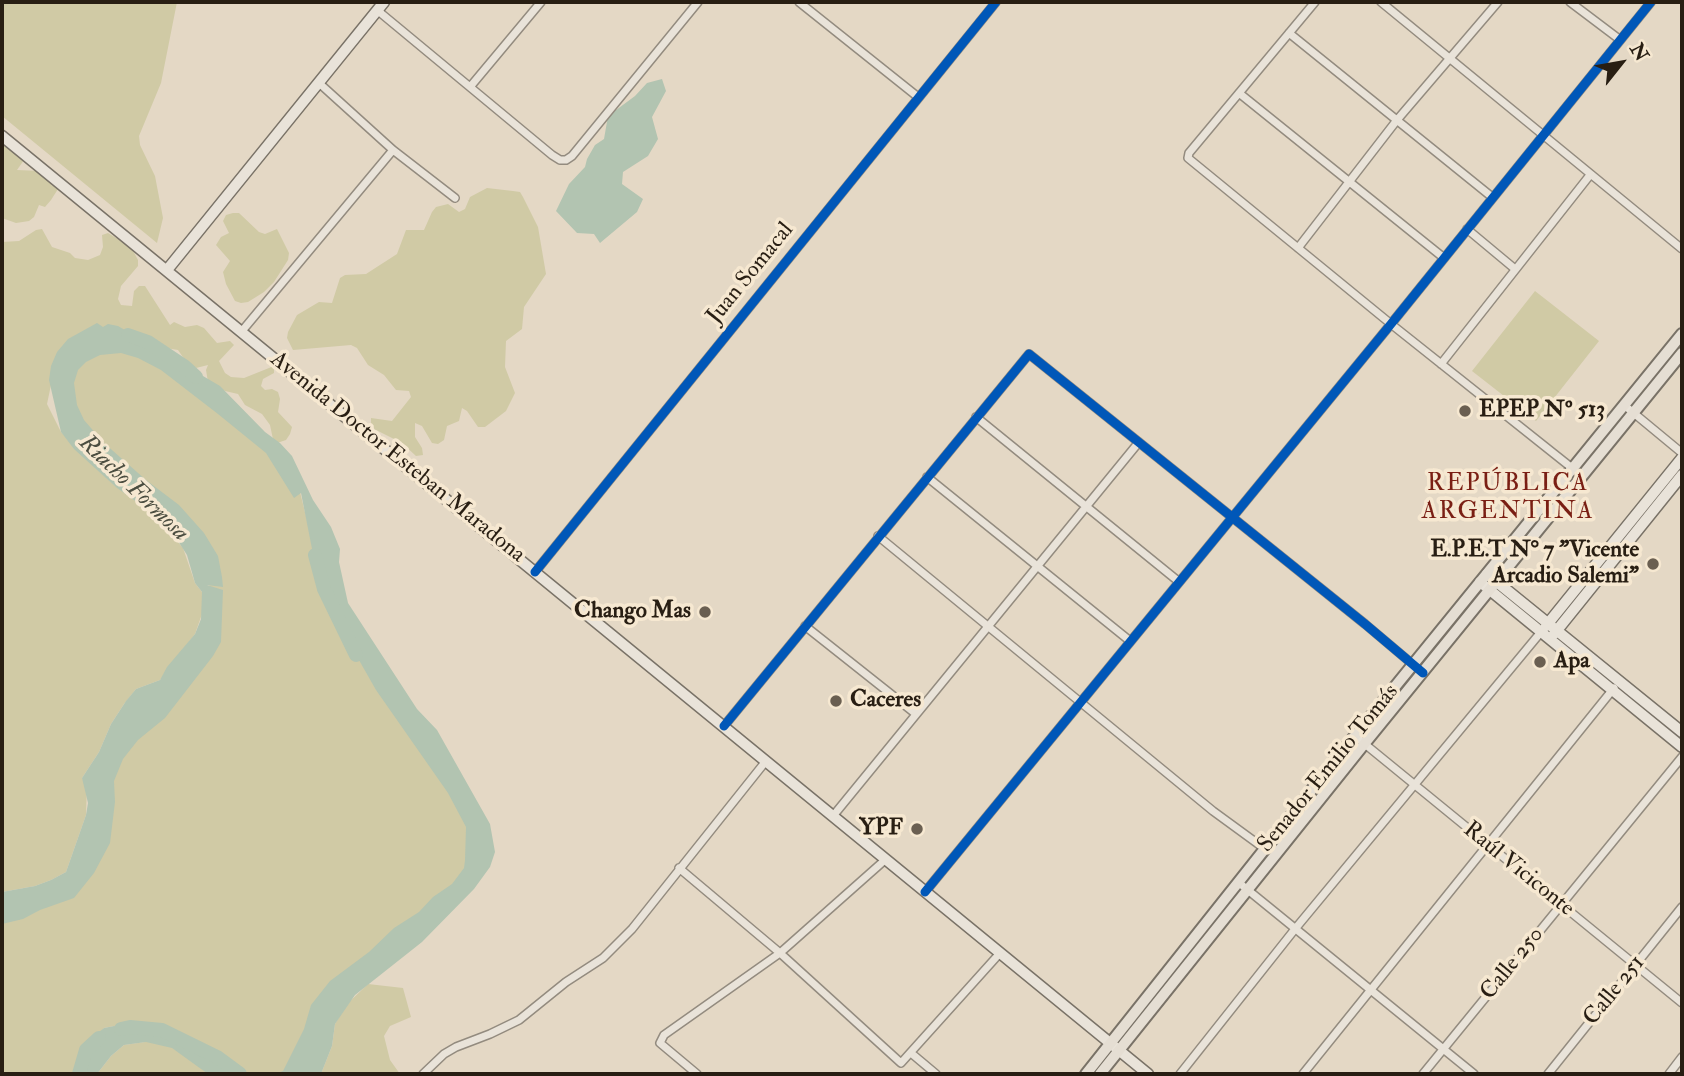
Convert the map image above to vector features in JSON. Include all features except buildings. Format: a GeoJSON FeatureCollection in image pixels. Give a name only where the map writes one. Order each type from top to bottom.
{"type":"FeatureCollection","features":[{"type":"Feature","properties":{"kind":"main road"},"geometry":{"type":"LineString","coordinates":[[167,270],[380,6]]}},
{"type":"Feature","properties":{"kind":"main road","name":"Avenida Doctor Esteban Maradona"},"geometry":{"type":"LineString","coordinates":[[2,136],[1148,1074]]}},
{"type":"Feature","properties":{"kind":"main road","name":"Senador Emilio Tomás"},"geometry":{"type":"LineString","coordinates":[[1115,1047],[1238,882],[1682,334]]}},
{"type":"Feature","properties":{"kind":"main road","name":"Senador Emilio Tomás"},"geometry":{"type":"LineString","coordinates":[[1115,1047],[1247,890],[1682,353]]}},
{"type":"Feature","properties":{"kind":"main road"},"geometry":{"type":"LineString","coordinates":[[1550,640],[1553,627],[1682,456]]}},
{"type":"Feature","properties":{"kind":"main road"},"geometry":{"type":"LineString","coordinates":[[1541,632],[1553,627],[1682,475]]}},
{"type":"Feature","properties":{"kind":"main road"},"geometry":{"type":"LineString","coordinates":[[1483,578],[1553,627],[1682,732]]}},
{"type":"Feature","properties":{"kind":"main road"},"geometry":{"type":"LineString","coordinates":[[1494,585],[1550,640],[1682,747]]}},
{"type":"Feature","properties":{"kind":"main road"},"geometry":{"type":"LineString","coordinates":[[1086,1074],[1115,1047]]}},
{"type":"Feature","properties":{"kind":"main road"},"geometry":{"type":"LineString","coordinates":[[1100,1074],[1115,1047]]}},
{"type":"Feature","properties":{"kind":"street"},"geometry":{"type":"LineString","coordinates":[[470,87],[541,2]]}},
{"type":"Feature","properties":{"kind":"street"},"geometry":{"type":"LineString","coordinates":[[380,6],[470,87],[552,155],[566,160],[698,2]]}},
{"type":"Feature","properties":{"kind":"street"},"geometry":{"type":"LineString","coordinates":[[799,2],[918,97]]}},
{"type":"Feature","properties":{"kind":"street","name":"Juan Somacal"},"geometry":{"type":"LineString","coordinates":[[535,572],[996,2]]}},
{"type":"Feature","properties":{"kind":"street"},"geometry":{"type":"LineString","coordinates":[[1315,2],[1189,153],[1188,158],[1572,468]]}},
{"type":"Feature","properties":{"kind":"street"},"geometry":{"type":"LineString","coordinates":[[1381,2],[1682,249]]}},
{"type":"Feature","properties":{"kind":"street"},"geometry":{"type":"LineString","coordinates":[[1298,247],[1397,120],[1498,2]]}},
{"type":"Feature","properties":{"kind":"street"},"geometry":{"type":"LineString","coordinates":[[1570,2],[1619,39]]}},
{"type":"Feature","properties":{"kind":"street"},"geometry":{"type":"LineString","coordinates":[[925,892],[1651,2]]}},
{"type":"Feature","properties":{"kind":"street"},"geometry":{"type":"LineString","coordinates":[[1289,33],[1492,197]]}},
{"type":"Feature","properties":{"kind":"street"},"geometry":{"type":"LineString","coordinates":[[319,83],[393,149],[454,198]]}},
{"type":"Feature","properties":{"kind":"street"},"geometry":{"type":"LineString","coordinates":[[1239,93],[1444,258]]}},
{"type":"Feature","properties":{"kind":"street"},"geometry":{"type":"LineString","coordinates":[[242,331],[393,149]]}},
{"type":"Feature","properties":{"kind":"street"},"geometry":{"type":"LineString","coordinates":[[1441,364],[1590,175]]}},
{"type":"Feature","properties":{"kind":"street"},"geometry":{"type":"LineString","coordinates":[[1467,229],[1515,269]]}},
{"type":"Feature","properties":{"kind":"street"},"geometry":{"type":"LineString","coordinates":[[724,726],[1029,354],[1423,673]]}},
{"type":"Feature","properties":{"kind":"street"},"geometry":{"type":"LineString","coordinates":[[1624,405],[1682,456]]}},
{"type":"Feature","properties":{"kind":"street"},"geometry":{"type":"LineString","coordinates":[[976,417],[1178,581]]}},
{"type":"Feature","properties":{"kind":"street"},"geometry":{"type":"LineString","coordinates":[[833,816],[1139,442]]}},
{"type":"Feature","properties":{"kind":"street"},"geometry":{"type":"LineString","coordinates":[[927,477],[1130,641]]}},
{"type":"Feature","properties":{"kind":"street"},"geometry":{"type":"LineString","coordinates":[[878,536],[1213,811],[1265,849]]}},
{"type":"Feature","properties":{"kind":"street"},"geometry":{"type":"LineString","coordinates":[[805,626],[916,714]]}},
{"type":"Feature","properties":{"kind":"street"},"geometry":{"type":"LineString","coordinates":[[1180,1074],[1541,632]]}},
{"type":"Feature","properties":{"kind":"street"},"geometry":{"type":"LineString","coordinates":[[1303,1074],[1619,681]]}},
{"type":"Feature","properties":{"kind":"street","name":"Raúl Viciconte"},"geometry":{"type":"LineString","coordinates":[[1355,736],[1682,1003]]}},
{"type":"Feature","properties":{"kind":"street","name":"Calle 250"},"geometry":{"type":"LineString","coordinates":[[1423,1074],[1682,757]]}},
{"type":"Feature","properties":{"kind":"street"},"geometry":{"type":"LineString","coordinates":[[423,1074],[444,1054],[456,1047],[519,1020],[566,982],[603,958],[632,929],[766,761]]}},
{"type":"Feature","properties":{"kind":"street"},"geometry":{"type":"LineString","coordinates":[[697,1074],[660,1043],[664,1035],[780,953],[886,859]]}},
{"type":"Feature","properties":{"kind":"street"},"geometry":{"type":"LineString","coordinates":[[679,867],[780,953],[901,1063],[1000,953]]}},
{"type":"Feature","properties":{"kind":"street"},"geometry":{"type":"LineString","coordinates":[[1238,882],[1474,1074]]}},
{"type":"Feature","properties":{"kind":"street","name":"Calle 251"},"geometry":{"type":"LineString","coordinates":[[1548,1074],[1682,907]]}},
{"type":"Feature","properties":{"kind":"street"},"geometry":{"type":"LineString","coordinates":[[911,1053],[936,1074]]}},
{"type":"Feature","properties":{"kind":"street"},"geometry":{"type":"LineString","coordinates":[[1668,1074],[1682,1057]]}},
{"type":"Feature","properties":{"kind":"shaded area"},"geometry":{"type":"Polygon","coordinates":[[[2,2],[177,2],[161,83],[139,136],[140,145],[155,176],[163,218],[157,243],[2,116],[2,2]]]}},
{"type":"Feature","properties":{"kind":"shaded area"},"geometry":{"type":"Polygon","coordinates":[[[2,142],[24,160],[17,170],[40,171],[50,180],[52,186],[56,182],[58,189],[51,200],[45,207],[39,205],[34,217],[29,221],[16,223],[2,218],[2,142]]]}},
{"type":"Feature","properties":{"kind":"shaded area"},"geometry":{"type":"Polygon","coordinates":[[[487,188],[520,192],[538,227],[546,274],[524,307],[522,329],[506,341],[505,367],[515,393],[506,411],[485,427],[478,427],[462,408],[459,421],[447,426],[444,440],[438,444],[432,443],[422,426],[415,423],[415,437],[423,455],[416,456],[402,443],[374,429],[371,424],[371,418],[392,421],[411,397],[409,391],[396,390],[384,375],[368,365],[357,348],[351,345],[293,350],[287,338],[288,332],[297,315],[319,302],[332,303],[340,278],[345,275],[366,274],[397,254],[406,230],[424,230],[436,207],[448,204],[459,212],[465,209],[470,197],[487,188]]]}},
{"type":"Feature","properties":{"kind":"shaded area"},"geometry":{"type":"Polygon","coordinates":[[[239,213],[259,232],[265,234],[277,229],[289,253],[288,260],[274,282],[264,292],[248,302],[241,303],[235,301],[226,284],[223,272],[230,261],[216,245],[221,237],[229,233],[223,221],[226,215],[239,213]]]}},
{"type":"Feature","properties":{"kind":"shaded area"},"geometry":{"type":"Polygon","coordinates":[[[42,229],[52,247],[70,253],[75,258],[88,260],[100,255],[103,247],[102,235],[108,233],[131,247],[138,266],[121,286],[118,299],[121,305],[132,306],[134,291],[139,286],[145,286],[170,325],[174,322],[185,327],[197,325],[204,328],[217,343],[230,341],[234,345],[219,361],[225,373],[231,377],[244,378],[274,366],[274,373],[263,379],[261,386],[265,390],[278,392],[278,412],[292,427],[286,440],[274,444],[270,425],[262,414],[245,405],[238,394],[208,382],[208,365],[196,368],[189,366],[178,350],[154,346],[256,434],[300,492],[324,589],[354,652],[466,808],[469,871],[374,957],[300,1074],[240,1074],[217,1057],[163,1030],[114,1026],[104,1028],[86,1050],[79,1074],[2,1074],[2,912],[70,884],[96,792],[186,666],[213,600],[207,576],[51,385],[47,404],[61,432],[114,485],[167,529],[183,548],[195,583],[202,592],[202,614],[195,634],[160,680],[136,689],[124,704],[82,778],[87,785],[86,815],[66,872],[35,886],[2,892],[2,242],[19,241],[42,229]]]}},
{"type":"Feature","properties":{"kind":"shaded area"},"geometry":{"type":"Polygon","coordinates":[[[1535,291],[1599,341],[1536,421],[1472,371],[1535,291]]]}},
{"type":"Feature","properties":{"kind":"shaded area"},"geometry":{"type":"Polygon","coordinates":[[[368,984],[403,988],[411,1017],[390,1026],[384,1036],[390,1060],[400,1074],[321,1074],[332,1046],[335,1024],[345,1006],[368,984]]]}},
{"type":"Feature","properties":{"kind":"shaded area"},"geometry":{"type":"Polygon","coordinates":[[[159,1040],[188,1057],[208,1074],[97,1074],[124,1045],[159,1040]]]}},
{"type":"Feature","properties":{"kind":"water"},"geometry":{"type":"Polygon","coordinates":[[[662,79],[666,91],[652,117],[658,139],[648,156],[623,172],[622,184],[643,199],[637,212],[600,243],[594,234],[577,233],[556,211],[569,184],[585,167],[595,145],[604,139],[608,116],[635,96],[647,83],[662,79]]]}},
{"type":"Feature","properties":{"kind":"water"},"geometry":{"type":"Polygon","coordinates":[[[97,323],[103,327],[108,324],[118,326],[220,386],[292,456],[340,549],[339,562],[348,603],[417,709],[437,730],[490,824],[495,852],[490,867],[474,889],[422,942],[355,995],[335,1024],[332,1046],[321,1074],[274,1074],[283,1071],[304,1029],[311,1005],[330,981],[452,884],[464,868],[466,827],[448,793],[376,690],[332,609],[315,564],[301,493],[294,498],[266,453],[218,414],[161,370],[121,353],[100,355],[86,362],[78,370],[74,383],[77,405],[84,420],[104,443],[179,505],[204,533],[218,556],[223,587],[207,585],[223,590],[221,642],[165,718],[138,740],[123,759],[114,781],[115,802],[110,843],[94,873],[74,898],[23,919],[2,924],[2,892],[35,886],[66,872],[86,815],[88,803],[82,778],[126,701],[136,689],[160,680],[167,667],[195,634],[201,619],[202,592],[195,583],[187,555],[178,541],[141,505],[117,488],[74,449],[61,432],[49,380],[51,366],[57,352],[68,339],[97,323]]]}},
{"type":"Feature","properties":{"kind":"water"},"geometry":{"type":"Polygon","coordinates":[[[114,1026],[162,1030],[221,1059],[241,1074],[208,1074],[172,1048],[146,1042],[124,1045],[97,1074],[79,1074],[86,1050],[94,1036],[104,1028],[114,1026]]]}},
{"type":"Feature","properties":{"kind":"waterway","name":"Riacho Formosa"},"geometry":{"type":"LineString","coordinates":[[128,335],[148,342],[196,377]]}},
{"type":"Feature","properties":{"kind":"waterway","name":"Riacho Formosa"},"geometry":{"type":"LineString","coordinates":[[315,555],[324,589],[356,655]]}},
{"type":"Feature","properties":{"kind":"waterway","name":"Riacho Formosa"},"geometry":{"type":"LineString","coordinates":[[121,1029],[130,1027],[162,1030],[217,1057],[240,1074]]}},
{"type":"Feature","properties":{"kind":"waterway","name":"Riacho Formosa"},"geometry":{"type":"LineString","coordinates":[[79,1074],[86,1050],[99,1038]]}},
{"type":"Feature","properties":{"kind":"cycle path"},"geometry":{"type":"LineString","coordinates":[[535,572],[996,2]]}},
{"type":"Feature","properties":{"kind":"cycle path"},"geometry":{"type":"LineString","coordinates":[[925,892],[1651,2]]}},
{"type":"Feature","properties":{"kind":"cycle path"},"geometry":{"type":"LineString","coordinates":[[724,726],[1029,354],[1423,673]]}},
{"type":"Feature","properties":{"kind":"place","name":"EPEP Nº 513"},"geometry":{"type":"Point","coordinates":[1465,411]}},
{"type":"Feature","properties":{"kind":"place","name":"E.P.E.T N° 7 \"Vicente Arcadio Salemi\""},"geometry":{"type":"Point","coordinates":[1653,564]}},
{"type":"Feature","properties":{"kind":"place","name":"Chango Mas"},"geometry":{"type":"Point","coordinates":[705,612]}},
{"type":"Feature","properties":{"kind":"place","name":"Apa"},"geometry":{"type":"Point","coordinates":[1540,662]}},
{"type":"Feature","properties":{"kind":"place","name":"Caceres"},"geometry":{"type":"Point","coordinates":[836,701]}},
{"type":"Feature","properties":{"kind":"place","name":"YPF"},"geometry":{"type":"Point","coordinates":[917,829]}},
{"type":"Feature","properties":{"kind":"district","name":"REPÚBLICA ARGENTINA"},"geometry":{"type":"Point","coordinates":[1508,499]}}]}
